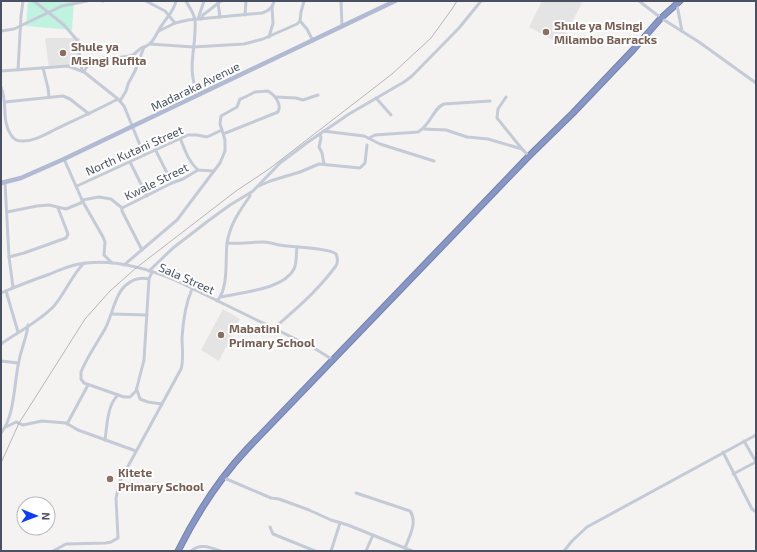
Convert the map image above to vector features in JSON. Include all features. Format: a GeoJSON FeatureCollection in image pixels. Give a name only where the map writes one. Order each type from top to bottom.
{"type":"FeatureCollection","features":[{"type":"Feature","properties":{"kind":"highway"},"geometry":{"type":"LineString","coordinates":[[178,551],[196,517],[222,477],[247,449],[528,156],[573,113],[633,50],[661,18],[679,3]]}},
{"type":"Feature","properties":{"kind":"main road","name":"Madaraka Avenue"},"geometry":{"type":"LineString","coordinates":[[3,182],[26,176],[64,159],[395,1]]}},
{"type":"Feature","properties":{"kind":"street"},"geometry":{"type":"LineString","coordinates":[[18,70],[23,1]]}},
{"type":"Feature","properties":{"kind":"street"},"geometry":{"type":"LineString","coordinates":[[34,1],[64,25],[76,40],[83,71]]}},
{"type":"Feature","properties":{"kind":"street"},"geometry":{"type":"LineString","coordinates":[[62,6],[66,1]]}},
{"type":"Feature","properties":{"kind":"street"},"geometry":{"type":"LineString","coordinates":[[1,31],[14,29],[62,6],[87,1]]}},
{"type":"Feature","properties":{"kind":"street"},"geometry":{"type":"LineString","coordinates":[[146,1],[158,6],[169,14],[175,23]]}},
{"type":"Feature","properties":{"kind":"street"},"geometry":{"type":"LineString","coordinates":[[150,44],[174,8],[176,1]]}},
{"type":"Feature","properties":{"kind":"street"},"geometry":{"type":"LineString","coordinates":[[186,1],[198,19]]}},
{"type":"Feature","properties":{"kind":"street"},"geometry":{"type":"LineString","coordinates":[[199,95],[194,87],[191,75],[193,46],[198,19],[204,1]]}},
{"type":"Feature","properties":{"kind":"street"},"geometry":{"type":"LineString","coordinates":[[245,15],[246,1]]}},
{"type":"Feature","properties":{"kind":"street"},"geometry":{"type":"LineString","coordinates":[[269,37],[273,23],[272,7],[274,1]]}},
{"type":"Feature","properties":{"kind":"street"},"geometry":{"type":"LineString","coordinates":[[83,71],[87,64],[93,60],[104,58],[121,58],[134,54],[150,44],[193,46],[244,44],[269,37],[297,24],[300,21],[304,1]]}},
{"type":"Feature","properties":{"kind":"street"},"geometry":{"type":"LineString","coordinates":[[341,1],[342,26]]}},
{"type":"Feature","properties":{"kind":"street"},"geometry":{"type":"LineString","coordinates":[[149,278],[137,279],[127,284],[121,291],[112,314],[81,372],[81,380],[88,385],[118,395],[130,397],[137,390],[144,360],[149,278],[151,271],[173,248],[230,205],[250,194],[280,163],[323,131],[404,82],[416,72],[459,28],[481,1]]}},
{"type":"Feature","properties":{"kind":"street"},"geometry":{"type":"LineString","coordinates":[[639,1],[661,18],[699,42],[756,83]]}},
{"type":"Feature","properties":{"kind":"street"},"geometry":{"type":"LineString","coordinates":[[198,19],[219,2]]}},
{"type":"Feature","properties":{"kind":"street"},"geometry":{"type":"LineString","coordinates":[[219,2],[218,8],[220,17]]}},
{"type":"Feature","properties":{"kind":"street"},"geometry":{"type":"LineString","coordinates":[[679,3],[682,31]]}},
{"type":"Feature","properties":{"kind":"street"},"geometry":{"type":"LineString","coordinates":[[157,32],[175,23],[198,19],[262,13],[268,11],[272,7]]}},
{"type":"Feature","properties":{"kind":"street"},"geometry":{"type":"LineString","coordinates":[[300,21],[307,29],[312,40]]}},
{"type":"Feature","properties":{"kind":"street"},"geometry":{"type":"LineString","coordinates":[[1,87],[5,102],[4,114],[6,124],[15,139],[23,141],[45,135],[119,100],[126,91],[136,70],[144,47]]}},
{"type":"Feature","properties":{"kind":"street"},"geometry":{"type":"LineString","coordinates":[[1,71],[68,66],[83,71],[119,100],[124,106],[131,127],[144,155]]}},
{"type":"Feature","properties":{"kind":"street"},"geometry":{"type":"LineString","coordinates":[[43,68],[49,97]]}},
{"type":"Feature","properties":{"kind":"street"},"geometry":{"type":"LineString","coordinates":[[124,265],[177,220],[220,163],[225,151],[225,140],[220,119],[221,116],[237,107],[240,99],[252,93],[266,90],[276,97],[304,100],[318,95]]}},
{"type":"Feature","properties":{"kind":"street"},"geometry":{"type":"LineString","coordinates":[[5,102],[63,96],[70,99],[89,114]]}},
{"type":"Feature","properties":{"kind":"street","name":"North Kutani Street"},"geometry":{"type":"LineString","coordinates":[[77,186],[188,135],[194,134],[207,137],[278,112],[280,107],[276,97]]}},
{"type":"Feature","properties":{"kind":"street"},"geometry":{"type":"LineString","coordinates":[[506,97],[498,109],[497,118],[528,156]]}},
{"type":"Feature","properties":{"kind":"street"},"geometry":{"type":"LineString","coordinates":[[376,98],[391,115]]}},
{"type":"Feature","properties":{"kind":"street"},"geometry":{"type":"LineString","coordinates":[[369,138],[375,135],[418,132],[424,129],[440,105],[490,102]]}},
{"type":"Feature","properties":{"kind":"street"},"geometry":{"type":"LineString","coordinates":[[1,122],[6,124]]}},
{"type":"Feature","properties":{"kind":"street"},"geometry":{"type":"LineString","coordinates":[[424,129],[452,131],[467,137],[488,139],[522,149]]}},
{"type":"Feature","properties":{"kind":"street"},"geometry":{"type":"LineString","coordinates":[[323,131],[369,138],[380,144],[408,154],[434,161]]}},
{"type":"Feature","properties":{"kind":"street"},"geometry":{"type":"LineString","coordinates":[[320,134],[321,138],[319,147],[324,164]]}},
{"type":"Feature","properties":{"kind":"street"},"geometry":{"type":"LineString","coordinates":[[180,138],[190,162],[198,170],[214,171]]}},
{"type":"Feature","properties":{"kind":"street"},"geometry":{"type":"LineString","coordinates":[[259,186],[278,178],[300,172],[315,165],[324,164],[360,168],[365,163],[367,145]]}},
{"type":"Feature","properties":{"kind":"street"},"geometry":{"type":"LineString","coordinates":[[155,149],[172,183]]}},
{"type":"Feature","properties":{"kind":"street"},"geometry":{"type":"LineString","coordinates":[[64,159],[83,201],[104,240],[104,253],[112,263]]}},
{"type":"Feature","properties":{"kind":"street"},"geometry":{"type":"LineString","coordinates":[[130,162],[147,196]]}},
{"type":"Feature","properties":{"kind":"street","name":"Kwale Street"},"geometry":{"type":"LineString","coordinates":[[142,250],[122,208],[172,183],[184,179],[198,170]]}},
{"type":"Feature","properties":{"kind":"street"},"geometry":{"type":"LineString","coordinates":[[3,182],[13,287]]}},
{"type":"Feature","properties":{"kind":"street"},"geometry":{"type":"LineString","coordinates":[[221,297],[227,263],[227,243],[231,227],[238,212],[250,194]]}},
{"type":"Feature","properties":{"kind":"street"},"geometry":{"type":"LineString","coordinates":[[6,212],[49,205],[66,209],[83,201],[99,197],[111,198],[122,208]]}},
{"type":"Feature","properties":{"kind":"street"},"geometry":{"type":"LineString","coordinates":[[9,257],[24,254],[66,238],[68,234],[58,208]]}},
{"type":"Feature","properties":{"kind":"street"},"geometry":{"type":"LineString","coordinates":[[227,243],[237,244],[264,242],[307,247],[334,252],[336,255],[337,264],[320,287],[273,329]]}},
{"type":"Feature","properties":{"kind":"street"},"geometry":{"type":"LineString","coordinates":[[217,301],[221,297],[277,283],[287,276],[294,268],[297,247]]}},
{"type":"Feature","properties":{"kind":"street"},"geometry":{"type":"LineString","coordinates":[[1,344],[39,318],[53,306],[78,269],[84,263]]}},
{"type":"Feature","properties":{"kind":"street","name":"Sala Street"},"geometry":{"type":"LineString","coordinates":[[1,293],[13,287],[70,266],[84,263],[112,263],[124,265],[151,271],[192,289],[314,348],[333,360]]}},
{"type":"Feature","properties":{"kind":"street"},"geometry":{"type":"LineString","coordinates":[[53,551],[66,544],[106,543],[118,538],[116,497],[121,478],[182,367],[183,320],[192,289]]}},
{"type":"Feature","properties":{"kind":"street"},"geometry":{"type":"LineString","coordinates":[[6,291],[18,332]]}},
{"type":"Feature","properties":{"kind":"street"},"geometry":{"type":"LineString","coordinates":[[112,314],[147,315]]}},
{"type":"Feature","properties":{"kind":"street"},"geometry":{"type":"LineString","coordinates":[[6,427],[10,413],[18,363],[28,325]]}},
{"type":"Feature","properties":{"kind":"street"},"geometry":{"type":"LineString","coordinates":[[1,361],[18,363]]}},
{"type":"Feature","properties":{"kind":"street"},"geometry":{"type":"LineString","coordinates":[[67,424],[88,385]]}},
{"type":"Feature","properties":{"kind":"street"},"geometry":{"type":"LineString","coordinates":[[137,390],[140,399],[162,404]]}},
{"type":"Feature","properties":{"kind":"street"},"geometry":{"type":"LineString","coordinates":[[105,440],[109,415],[114,400],[118,395]]}},
{"type":"Feature","properties":{"kind":"street"},"geometry":{"type":"LineString","coordinates":[[1,433],[6,427],[16,422],[23,425],[42,421],[67,424],[78,430],[136,451]]}},
{"type":"Feature","properties":{"kind":"street"},"geometry":{"type":"LineString","coordinates":[[564,551],[575,537],[587,526],[756,435]]}},
{"type":"Feature","properties":{"kind":"street"},"geometry":{"type":"LineString","coordinates":[[733,474],[756,462],[744,441]]}},
{"type":"Feature","properties":{"kind":"street"},"geometry":{"type":"LineString","coordinates":[[722,452],[752,509],[756,512]]}},
{"type":"Feature","properties":{"kind":"street"},"geometry":{"type":"LineString","coordinates":[[222,477],[271,498],[279,499],[309,510],[340,524],[373,535],[412,551]]}},
{"type":"Feature","properties":{"kind":"street"},"geometry":{"type":"LineString","coordinates":[[356,493],[410,511],[414,518],[405,548]]}},
{"type":"Feature","properties":{"kind":"street"},"geometry":{"type":"LineString","coordinates":[[331,551],[340,524]]}},
{"type":"Feature","properties":{"kind":"street"},"geometry":{"type":"LineString","coordinates":[[270,527],[273,534],[315,551]]}},
{"type":"Feature","properties":{"kind":"street"},"geometry":{"type":"LineString","coordinates":[[366,551],[373,535]]}},
{"type":"Feature","properties":{"kind":"street"},"geometry":{"type":"LineString","coordinates":[[191,551],[205,546],[220,551]]}},
{"type":"Feature","properties":{"kind":"shaded area"},"geometry":{"type":"Polygon","coordinates":[[[542,1],[579,1],[582,3],[560,44],[529,27],[542,1]]]}},
{"type":"Feature","properties":{"kind":"shaded area"},"geometry":{"type":"Polygon","coordinates":[[[45,38],[80,38],[82,65],[49,68],[45,38]]]}},
{"type":"Feature","properties":{"kind":"shaded area","name":"Mabatini Primary School"},"geometry":{"type":"Polygon","coordinates":[[[223,309],[240,319],[219,361],[201,350],[223,309]]]}},
{"type":"Feature","properties":{"kind":"green space"},"geometry":{"type":"Polygon","coordinates":[[[28,1],[74,1],[72,30],[26,26],[28,1]]]}},
{"type":"Feature","properties":{"kind":"railway"},"geometry":{"type":"LineString","coordinates":[[1,463],[19,423],[85,319],[110,291],[136,268],[236,191],[269,169],[392,74],[431,38],[457,1]]}},
{"type":"Feature","properties":{"kind":"place","name":"Shule ya Msingi Milambo Barracks"},"geometry":{"type":"Point","coordinates":[546,32]}},
{"type":"Feature","properties":{"kind":"place","name":"Shule ya Msingi Rufita"},"geometry":{"type":"Point","coordinates":[63,53]}},
{"type":"Feature","properties":{"kind":"place","name":"Mabatini Primary School"},"geometry":{"type":"Point","coordinates":[221,335]}},
{"type":"Feature","properties":{"kind":"place","name":"Kitete Primary School"},"geometry":{"type":"Point","coordinates":[110,479]}}]}
